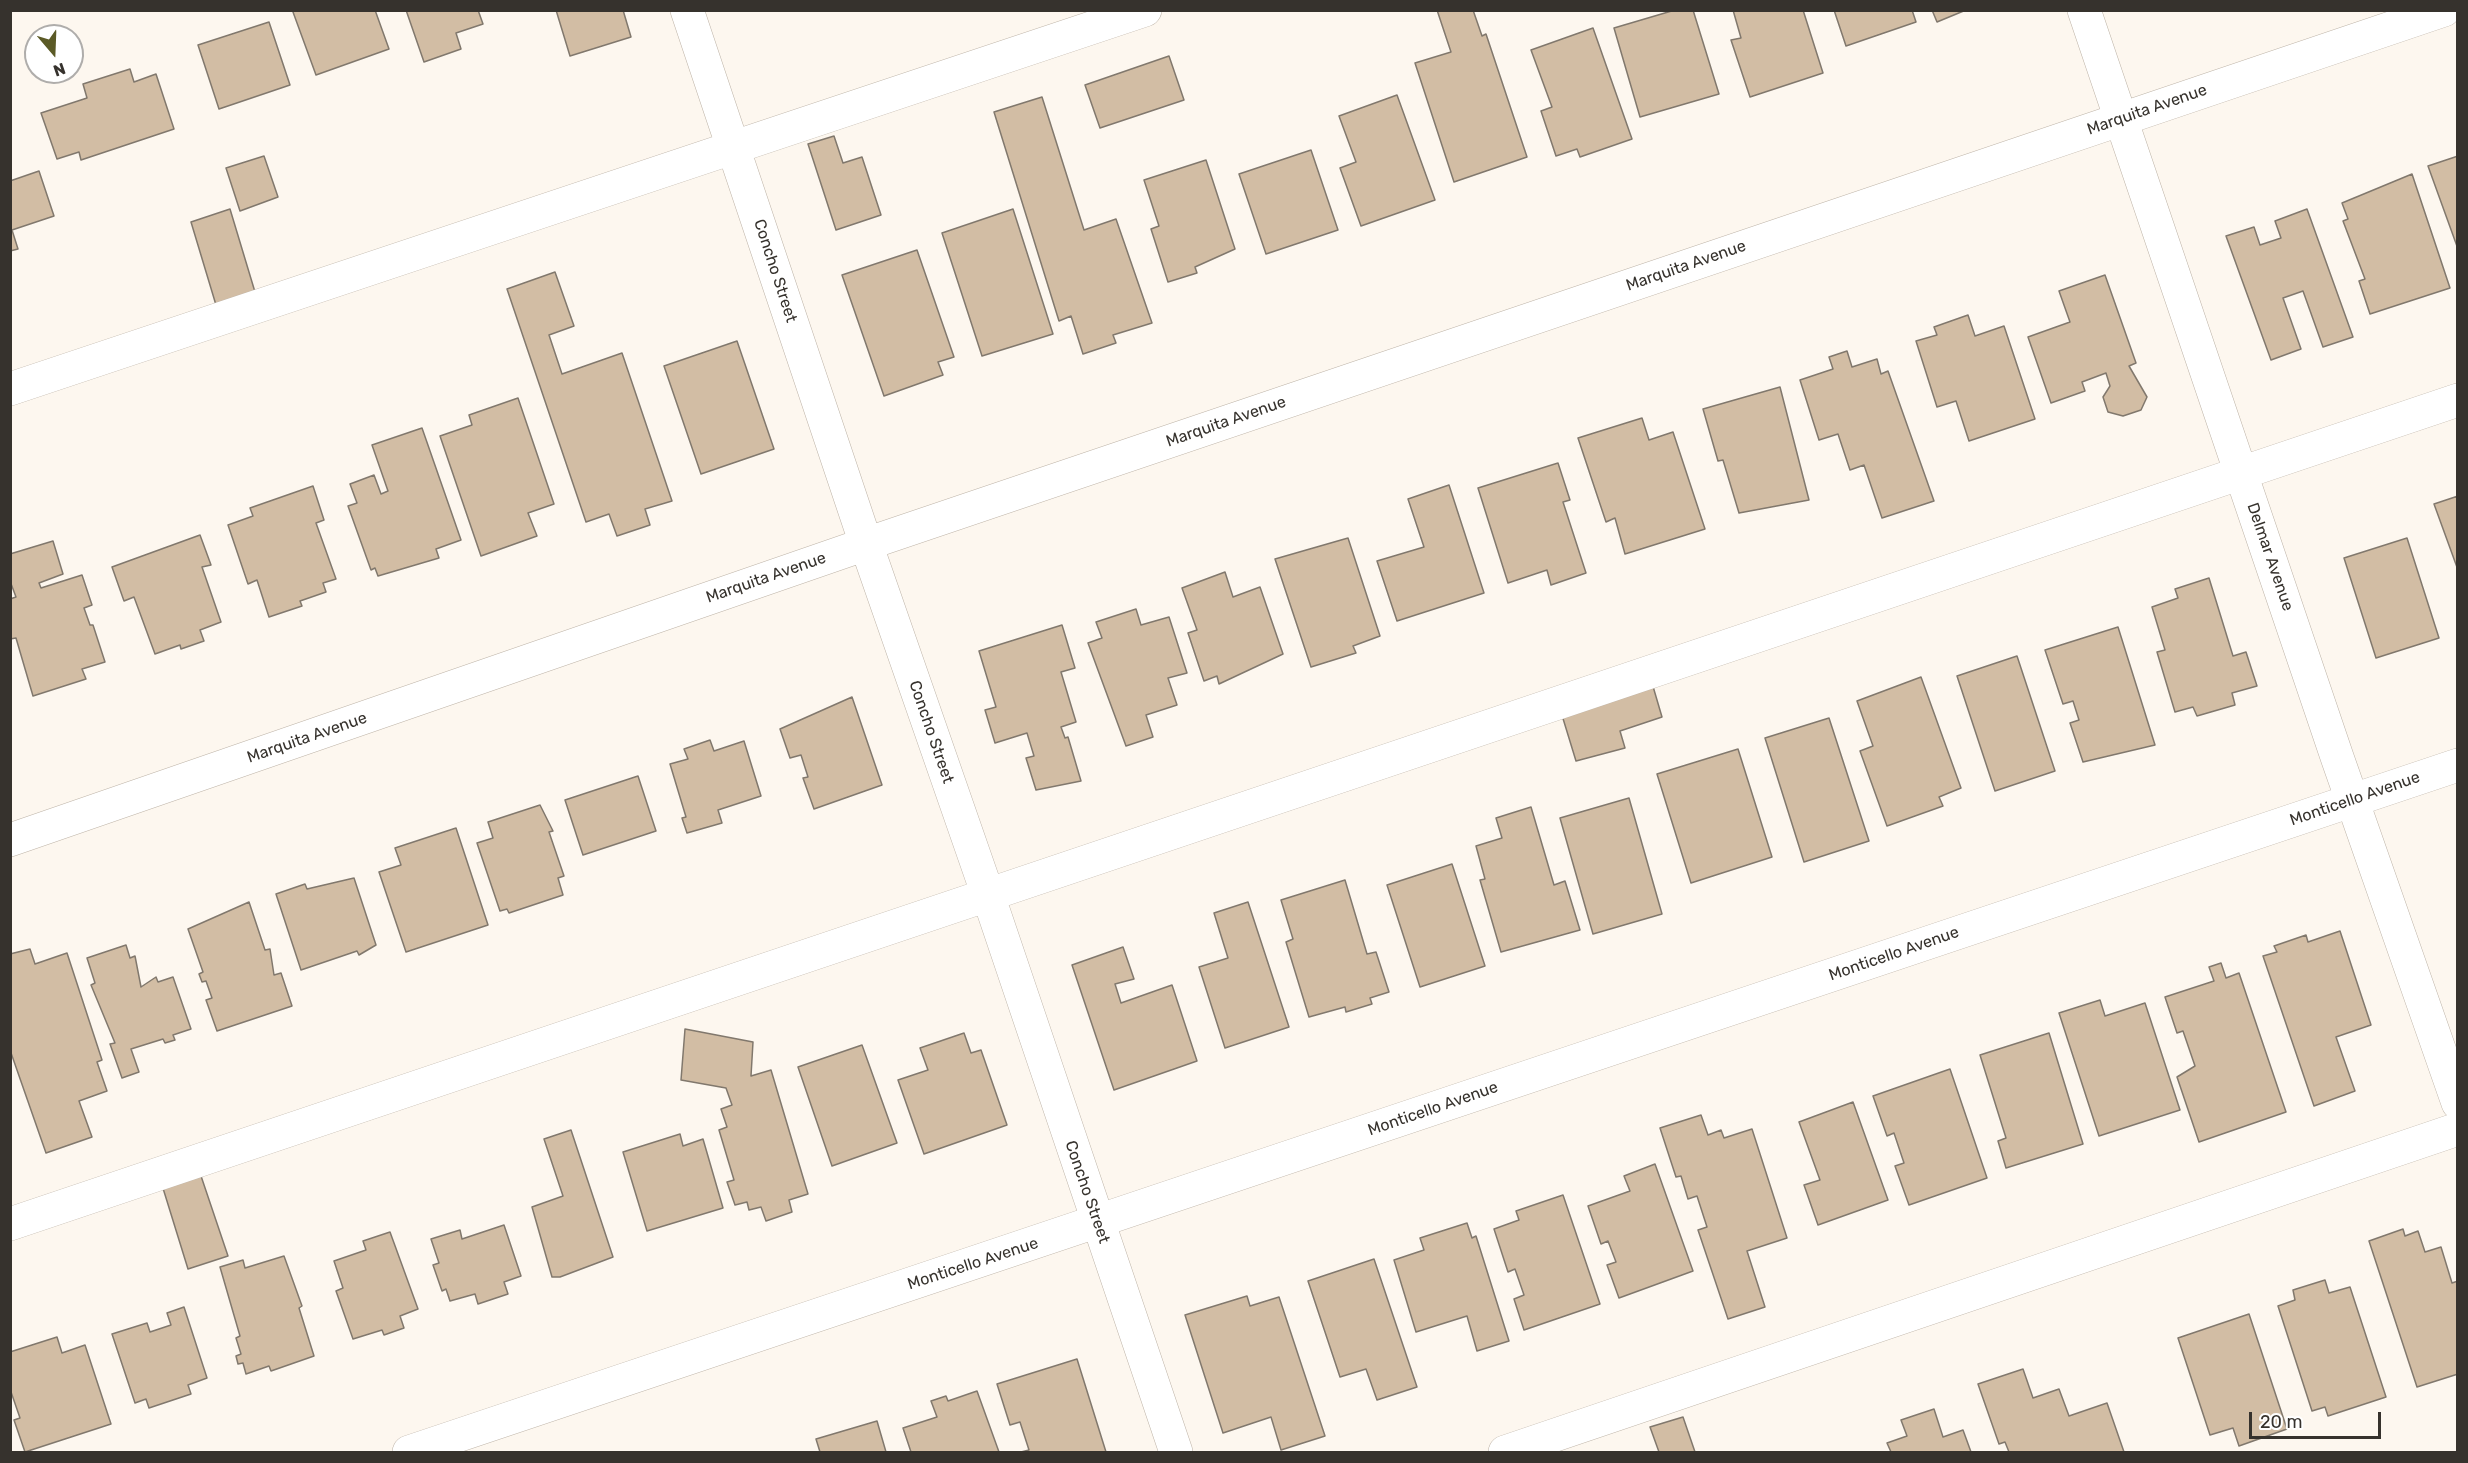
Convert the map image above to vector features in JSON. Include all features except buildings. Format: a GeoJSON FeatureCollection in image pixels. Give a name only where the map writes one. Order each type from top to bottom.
{"type":"FeatureCollection","features":[{"type":"Feature","properties":{"kind":"street","name":"Concho Street"},"geometry":{"type":"LineString","coordinates":[[687,10],[866,544],[988,895],[1176,1452]]}},
{"type":"Feature","properties":{"kind":"street"},"geometry":{"type":"LineString","coordinates":[[10,389],[1145,10]]}},
{"type":"Feature","properties":{"kind":"street","name":"Delmar Avenue"},"geometry":{"type":"LineString","coordinates":[[2084,10],[2457,1103]]}},
{"type":"Feature","properties":{"kind":"street","name":"Marquita Avenue"},"geometry":{"type":"LineString","coordinates":[[10,840],[866,544],[2444,10]]}},
{"type":"Feature","properties":{"kind":"street"},"geometry":{"type":"LineString","coordinates":[[10,1224],[2457,400]]}},
{"type":"Feature","properties":{"kind":"street","name":"Monticello Avenue"},"geometry":{"type":"LineString","coordinates":[[409,1452],[2457,765]]}},
{"type":"Feature","properties":{"kind":"street"},"geometry":{"type":"LineString","coordinates":[[1505,1452],[2457,1129]]}}]}
